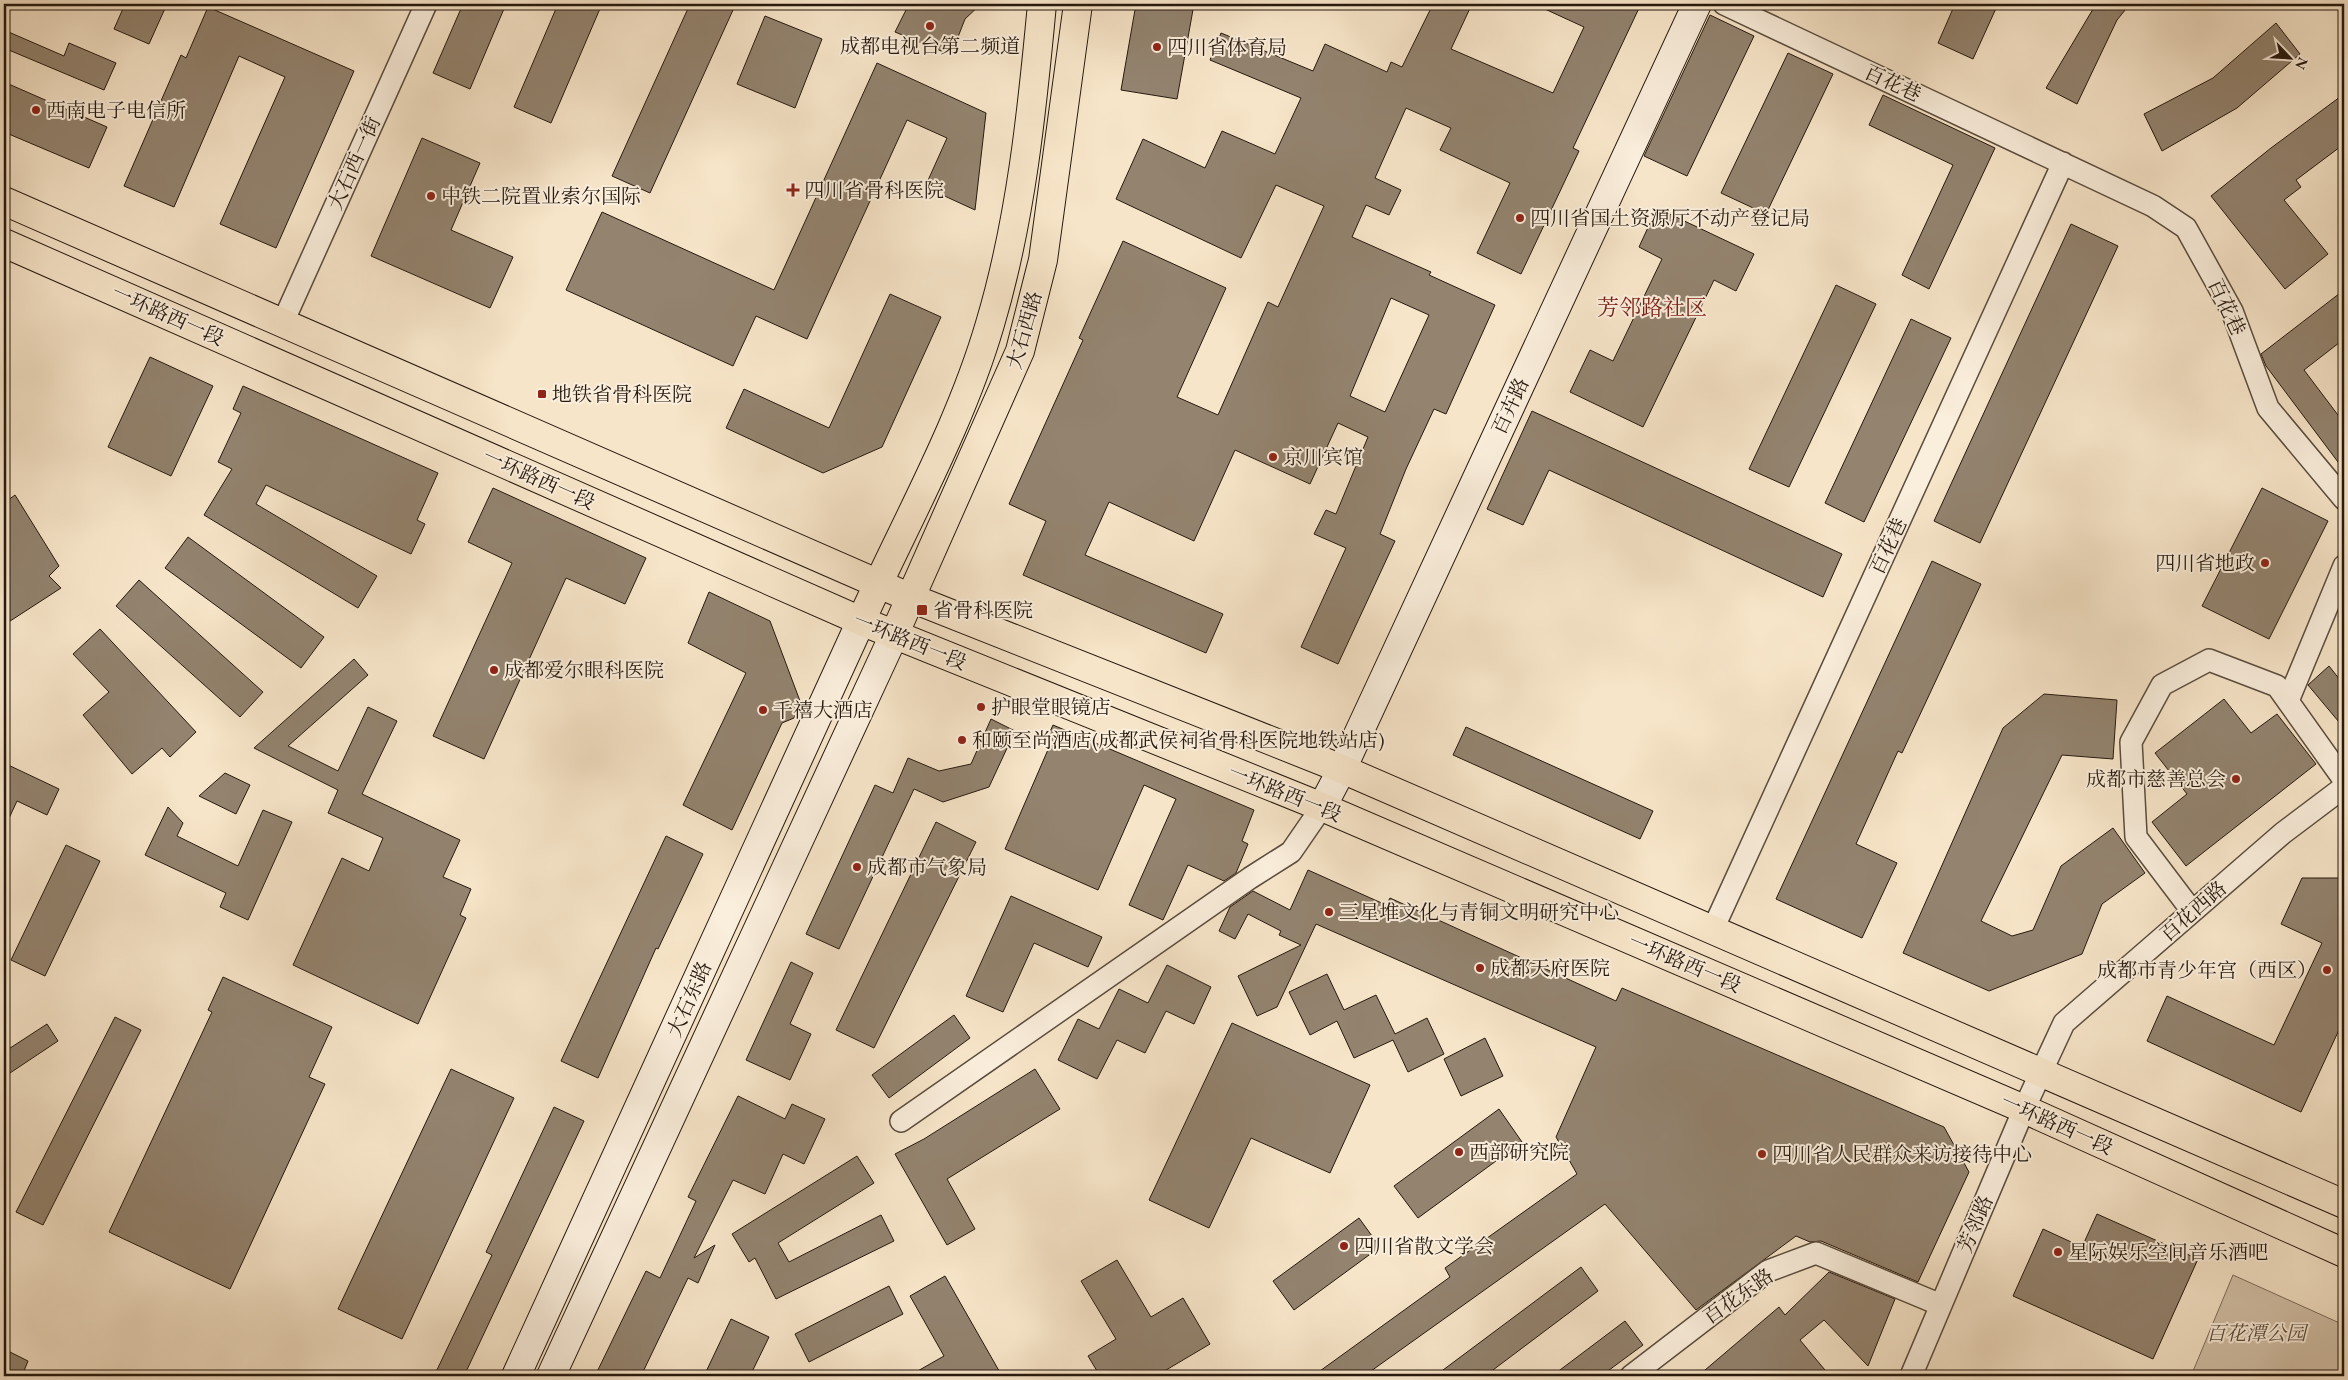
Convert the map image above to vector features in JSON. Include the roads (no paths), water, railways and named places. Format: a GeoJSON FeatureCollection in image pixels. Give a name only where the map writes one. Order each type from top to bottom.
{"type":"FeatureCollection","features":[{"type":"Feature","properties":{"kind":"main road","name":"大石西路"},"geometry":{"type":"LineString","coordinates":[[861,621],[938,458],[977,363],[990,324],[1006,263],[1019,187],[1034,94],[1042,4]]}},
{"type":"Feature","properties":{"kind":"main road","name":"大石西路"},"geometry":{"type":"LineString","coordinates":[[894,635],[1020,351],[1042,260],[1078,4]]}},
{"type":"Feature","properties":{"kind":"main road","name":"百卉路"},"geometry":{"type":"LineString","coordinates":[[1322,808],[1342,769],[1697,4]]}},
{"type":"Feature","properties":{"kind":"main road","name":"一环路西一段"},"geometry":{"type":"LineString","coordinates":[[4,201],[911,598],[1342,769],[1713,928],[2344,1204]]}},
{"type":"Feature","properties":{"kind":"main road","name":"一环路西一段"},"geometry":{"type":"LineString","coordinates":[[4,243],[861,621],[1322,808],[2024,1109],[2344,1253]]}},
{"type":"Feature","properties":{"kind":"main road","name":"大石东路"},"geometry":{"type":"LineString","coordinates":[[516,1376],[861,621]]}},
{"type":"Feature","properties":{"kind":"main road","name":"大石东路"},"geometry":{"type":"LineString","coordinates":[[551,1376],[894,635]]}},
{"type":"Feature","properties":{"kind":"street","name":"大石西一街"},"geometry":{"type":"LineString","coordinates":[[283,322],[426,4]]}},
{"type":"Feature","properties":{"kind":"street","name":"百花巷"},"geometry":{"type":"LineString","coordinates":[[1724,4],[2153,206],[2186,228],[2232,310],[2268,408],[2344,500]]}},
{"type":"Feature","properties":{"kind":"street","name":"百花巷"},"geometry":{"type":"LineString","coordinates":[[1713,928],[2063,163]]}},
{"type":"Feature","properties":{"kind":"street"},"geometry":{"type":"LineString","coordinates":[[2288,701],[2344,566]]}},
{"type":"Feature","properties":{"kind":"street"},"geometry":{"type":"LineString","coordinates":[[2192,911],[2136,837],[2131,742],[2162,685],[2210,660],[2277,686],[2344,780]]}},
{"type":"Feature","properties":{"kind":"street","name":"百花西路"},"geometry":{"type":"LineString","coordinates":[[2041,1072],[2064,1023],[2282,833],[2344,787]]}},
{"type":"Feature","properties":{"kind":"street"},"geometry":{"type":"LineString","coordinates":[[901,1121],[1250,878],[1291,852],[1322,808]]}},
{"type":"Feature","properties":{"kind":"street","name":"芳邻路"},"geometry":{"type":"LineString","coordinates":[[1911,1376],[2041,1072]]}},
{"type":"Feature","properties":{"kind":"street","name":"百花东路"},"geometry":{"type":"LineString","coordinates":[[1631,1376],[1768,1271],[1816,1254],[1941,1305]]}},
{"type":"Feature","properties":{"kind":"place","name":"成都电视台第二频道"},"geometry":{"type":"Point","coordinates":[930,26]}},
{"type":"Feature","properties":{"kind":"place","name":"四川省体育局"},"geometry":{"type":"Point","coordinates":[1157,47]}},
{"type":"Feature","properties":{"kind":"place","name":"西南电子电信所"},"geometry":{"type":"Point","coordinates":[36,110]}},
{"type":"Feature","properties":{"kind":"place","name":"四川省骨科医院"},"geometry":{"type":"Point","coordinates":[793,190]}},
{"type":"Feature","properties":{"kind":"place","name":"中铁二院置业索尔国际"},"geometry":{"type":"Point","coordinates":[431,196]}},
{"type":"Feature","properties":{"kind":"place","name":"四川省国土资源厅不动产登记局"},"geometry":{"type":"Point","coordinates":[1520,218]}},
{"type":"Feature","properties":{"kind":"place","name":"地铁省骨科医院"},"geometry":{"type":"Point","coordinates":[542,394]}},
{"type":"Feature","properties":{"kind":"place","name":"京川宾馆"},"geometry":{"type":"Point","coordinates":[1273,457]}},
{"type":"Feature","properties":{"kind":"place","name":"四川省地政"},"geometry":{"type":"Point","coordinates":[2265,563]}},
{"type":"Feature","properties":{"kind":"place","name":"省骨科医院"},"geometry":{"type":"Point","coordinates":[922,610]}},
{"type":"Feature","properties":{"kind":"place","name":"成都爱尔眼科医院"},"geometry":{"type":"Point","coordinates":[494,670]}},
{"type":"Feature","properties":{"kind":"place","name":"护眼堂眼镜店"},"geometry":{"type":"Point","coordinates":[981,707]}},
{"type":"Feature","properties":{"kind":"place","name":"千禧大酒店"},"geometry":{"type":"Point","coordinates":[763,710]}},
{"type":"Feature","properties":{"kind":"place","name":"和颐至尚酒店(成都武侯祠省骨科医院地铁站店)"},"geometry":{"type":"Point","coordinates":[962,740]}},
{"type":"Feature","properties":{"kind":"place","name":"成都市慈善总会"},"geometry":{"type":"Point","coordinates":[2236,779]}},
{"type":"Feature","properties":{"kind":"place","name":"成都市气象局"},"geometry":{"type":"Point","coordinates":[857,867]}},
{"type":"Feature","properties":{"kind":"place","name":"三星堆文化与青铜文明研究中心"},"geometry":{"type":"Point","coordinates":[1329,912]}},
{"type":"Feature","properties":{"kind":"place","name":"成都天府医院"},"geometry":{"type":"Point","coordinates":[1480,968]}},
{"type":"Feature","properties":{"kind":"place","name":"成都市青少年宫（西区）"},"geometry":{"type":"Point","coordinates":[2327,970]}},
{"type":"Feature","properties":{"kind":"place","name":"西部研究院"},"geometry":{"type":"Point","coordinates":[1459,1152]}},
{"type":"Feature","properties":{"kind":"place","name":"四川省人民群众来访接待中心"},"geometry":{"type":"Point","coordinates":[1762,1154]}},
{"type":"Feature","properties":{"kind":"place","name":"四川省散文学会"},"geometry":{"type":"Point","coordinates":[1344,1246]}},
{"type":"Feature","properties":{"kind":"place","name":"星际娱乐空间音乐酒吧"},"geometry":{"type":"Point","coordinates":[2058,1252]}},
{"type":"Feature","properties":{"kind":"district","name":"芳邻路社区"},"geometry":{"type":"Point","coordinates":[1652,307]}},
{"type":"Feature","properties":{"kind":"park label","name":"百花潭公园"},"geometry":{"type":"Point","coordinates":[2256,1333]}}]}
